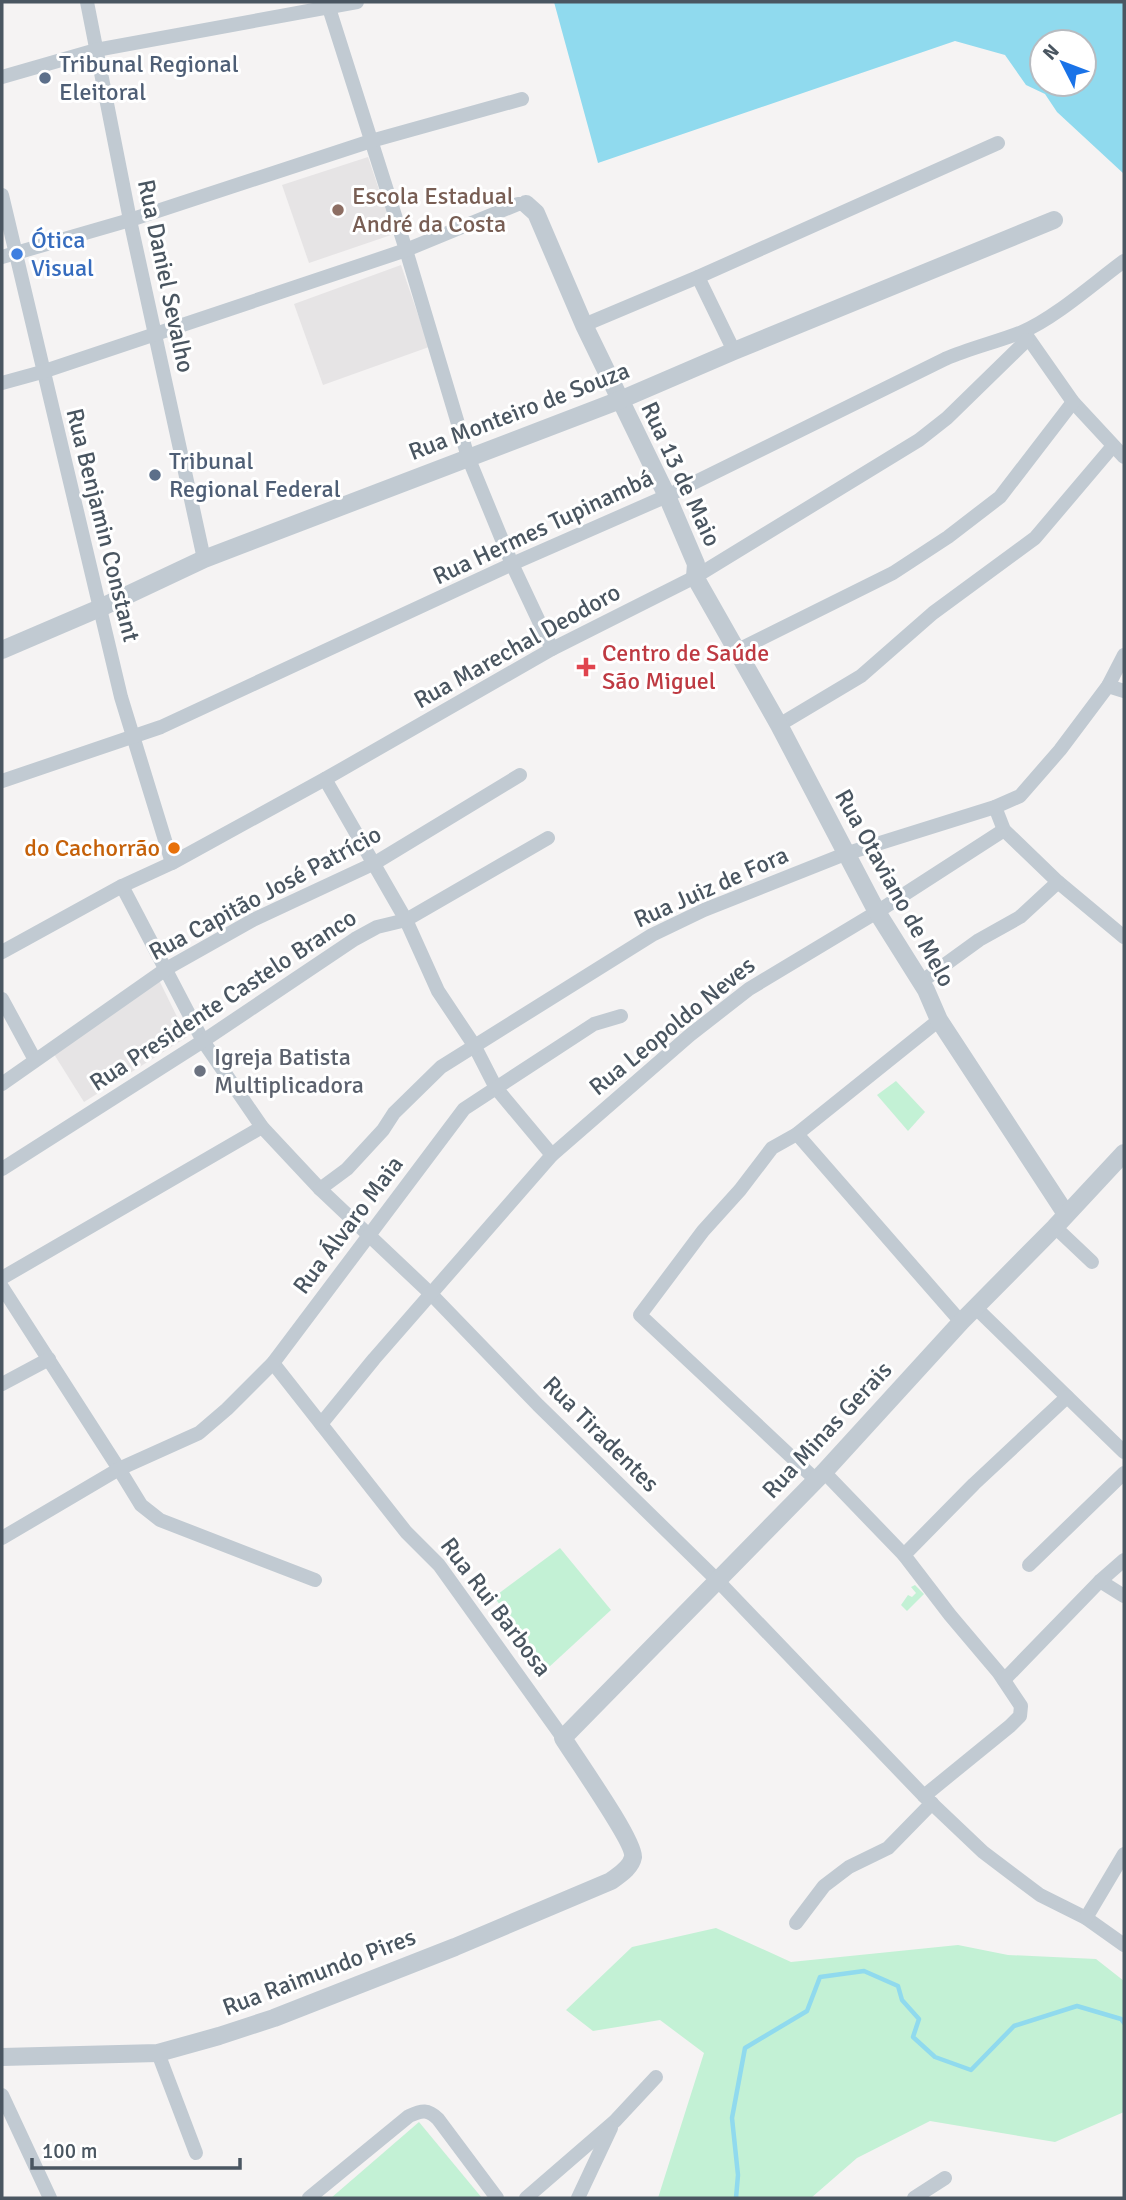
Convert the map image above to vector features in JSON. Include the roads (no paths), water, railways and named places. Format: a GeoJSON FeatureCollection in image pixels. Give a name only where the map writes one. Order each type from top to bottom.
{"type":"FeatureCollection","features":[{"type":"Feature","properties":{"kind":"street","name":"Rua Daniel Sevalho"},"geometry":{"type":"LineString","coordinates":[[87,2],[130,220],[204,559]]}},
{"type":"Feature","properties":{"kind":"street"},"geometry":{"type":"LineString","coordinates":[[2,77],[96,50],[357,2]]}},
{"type":"Feature","properties":{"kind":"street"},"geometry":{"type":"LineString","coordinates":[[329,8],[468,457],[512,564],[552,649]]}},
{"type":"Feature","properties":{"kind":"street"},"geometry":{"type":"LineString","coordinates":[[8,256],[130,220],[371,141],[522,99]]}},
{"type":"Feature","properties":{"kind":"street"},"geometry":{"type":"LineString","coordinates":[[584,325],[998,143]]}},
{"type":"Feature","properties":{"kind":"street","name":"Rua Benjamin Constant"},"geometry":{"type":"LineString","coordinates":[[2,195],[8,256],[23,280],[42,372],[121,697],[172,863]]}},
{"type":"Feature","properties":{"kind":"street"},"geometry":{"type":"LineString","coordinates":[[2,383],[406,250],[518,204],[526,204]]}},
{"type":"Feature","properties":{"kind":"street","name":"Rua 13 de Maio"},"geometry":{"type":"LineString","coordinates":[[526,204],[536,213],[584,325],[667,496],[696,564],[695,577]]}},
{"type":"Feature","properties":{"kind":"street","name":"Rua Monteiro de Souza"},"geometry":{"type":"LineString","coordinates":[[2,650],[204,559],[620,400],[1054,220]]}},
{"type":"Feature","properties":{"kind":"street","name":"Rua Hermes Tupinambá"},"geometry":{"type":"LineString","coordinates":[[2,781],[161,727],[512,564],[667,496],[945,359],[976,346],[1025,335],[1124,261]]}},
{"type":"Feature","properties":{"kind":"street"},"geometry":{"type":"LineString","coordinates":[[698,277],[734,351]]}},
{"type":"Feature","properties":{"kind":"street"},"geometry":{"type":"LineString","coordinates":[[1025,335],[1073,402],[1124,457]]}},
{"type":"Feature","properties":{"kind":"street","name":"Rua Marechal Deodoro"},"geometry":{"type":"LineString","coordinates":[[2,952],[325,779],[552,649],[695,577],[919,440],[947,418],[1025,335]]}},
{"type":"Feature","properties":{"kind":"street"},"geometry":{"type":"LineString","coordinates":[[736,651],[893,573],[948,537],[1000,496],[1073,402]]}},
{"type":"Feature","properties":{"kind":"street"},"geometry":{"type":"LineString","coordinates":[[779,725],[862,676],[933,614],[1035,538],[1113,446]]}},
{"type":"Feature","properties":{"kind":"street","name":"Rua Otaviano de Melo"},"geometry":{"type":"LineString","coordinates":[[695,577],[779,725],[877,912],[921,982],[939,1020],[1061,1220]]}},
{"type":"Feature","properties":{"kind":"street","name":"Rua Juiz de Fora"},"geometry":{"type":"LineString","coordinates":[[320,1189],[347,1169],[383,1130],[394,1113],[441,1067],[652,935],[715,905],[845,854],[995,807],[1020,796],[1060,750],[1108,686],[1124,656]]}},
{"type":"Feature","properties":{"kind":"street"},"geometry":{"type":"LineString","coordinates":[[1108,686],[1124,691]]}},
{"type":"Feature","properties":{"kind":"street","name":"Rua Capitão José Patrício"},"geometry":{"type":"LineString","coordinates":[[2,1084],[166,969],[253,920],[375,863],[520,775]]}},
{"type":"Feature","properties":{"kind":"street"},"geometry":{"type":"LineString","coordinates":[[325,779],[406,920],[438,991],[474,1045],[496,1088],[552,1154]]}},
{"type":"Feature","properties":{"kind":"street"},"geometry":{"type":"LineString","coordinates":[[995,807],[1004,830],[1058,881],[1124,937]]}},
{"type":"Feature","properties":{"kind":"street","name":"Rua Leopoldo Neves"},"geometry":{"type":"LineString","coordinates":[[321,1424],[552,1154],[690,1035],[749,989],[877,912],[1004,830]]}},
{"type":"Feature","properties":{"kind":"street","name":"Rua Presidente Castelo Branco"},"geometry":{"type":"LineString","coordinates":[[2,1169],[203,1041],[355,939],[377,927],[406,920],[548,838]]}},
{"type":"Feature","properties":{"kind":"street"},"geometry":{"type":"LineString","coordinates":[[921,982],[979,940],[1020,917],[1058,881]]}},
{"type":"Feature","properties":{"kind":"street","name":"Rua Tiradentes"},"geometry":{"type":"LineString","coordinates":[[122,886],[203,1041],[262,1127],[320,1189],[431,1294],[538,1405],[718,1581],[928,1800],[1011,1875],[1040,1895],[1086,1917],[1124,1945]]}},
{"type":"Feature","properties":{"kind":"street"},"geometry":{"type":"LineString","coordinates":[[2,999],[35,1059]]}},
{"type":"Feature","properties":{"kind":"street","name":"Rua Álvaro Maia"},"geometry":{"type":"LineString","coordinates":[[2,1538],[119,1469],[199,1433],[228,1409],[273,1363],[464,1109],[594,1024],[621,1016]]}},
{"type":"Feature","properties":{"kind":"street"},"geometry":{"type":"LineString","coordinates":[[796,1923],[824,1886],[849,1867],[888,1848],[928,1800],[1010,1727],[1020,1716],[1021,1706],[1004,1680],[904,1555],[640,1315],[703,1231],[740,1190],[772,1148],[797,1134],[939,1020]]}},
{"type":"Feature","properties":{"kind":"street"},"geometry":{"type":"LineString","coordinates":[[2,1278],[262,1127]]}},
{"type":"Feature","properties":{"kind":"street"},"geometry":{"type":"LineString","coordinates":[[797,1134],[961,1322]]}},
{"type":"Feature","properties":{"kind":"street","name":"Rua Minas Gerais"},"geometry":{"type":"LineString","coordinates":[[562,1738],[820,1476],[961,1322],[1124,1153]]}},
{"type":"Feature","properties":{"kind":"street"},"geometry":{"type":"LineString","coordinates":[[1061,1220],[1092,1262]]}},
{"type":"Feature","properties":{"kind":"street"},"geometry":{"type":"LineString","coordinates":[[2,1287],[141,1505],[160,1520],[315,1580]]}},
{"type":"Feature","properties":{"kind":"street"},"geometry":{"type":"LineString","coordinates":[[976,1308],[1124,1452]]}},
{"type":"Feature","properties":{"kind":"street"},"geometry":{"type":"LineString","coordinates":[[2,1384],[48,1359]]}},
{"type":"Feature","properties":{"kind":"street","name":"Rua Rui Barbosa"},"geometry":{"type":"LineString","coordinates":[[273,1363],[406,1532],[439,1565],[605,1803],[632,1849],[632,1861]]}},
{"type":"Feature","properties":{"kind":"street"},"geometry":{"type":"LineString","coordinates":[[904,1555],[974,1484],[1068,1396]]}},
{"type":"Feature","properties":{"kind":"street"},"geometry":{"type":"LineString","coordinates":[[1029,1565],[1124,1473]]}},
{"type":"Feature","properties":{"kind":"street"},"geometry":{"type":"LineString","coordinates":[[1004,1680],[1100,1581],[1124,1560]]}},
{"type":"Feature","properties":{"kind":"street"},"geometry":{"type":"LineString","coordinates":[[1100,1581],[1124,1596]]}},
{"type":"Feature","properties":{"kind":"street"},"geometry":{"type":"LineString","coordinates":[[1086,1917],[1124,1854]]}},
{"type":"Feature","properties":{"kind":"street","name":"Rua Raimundo Pires"},"geometry":{"type":"LineString","coordinates":[[2,2057],[158,2053],[274,2018],[455,1947],[611,1881],[622,1874],[632,1861]]}},
{"type":"Feature","properties":{"kind":"street"},"geometry":{"type":"LineString","coordinates":[[158,2053],[196,2153]]}},
{"type":"Feature","properties":{"kind":"street"},"geometry":{"type":"LineString","coordinates":[[526,2198],[615,2121],[656,2077]]}},
{"type":"Feature","properties":{"kind":"street"},"geometry":{"type":"LineString","coordinates":[[2,2095],[50,2198]]}},
{"type":"Feature","properties":{"kind":"street"},"geometry":{"type":"LineString","coordinates":[[309,2198],[409,2116],[419,2111],[432,2113],[497,2198]]}},
{"type":"Feature","properties":{"kind":"street"},"geometry":{"type":"LineString","coordinates":[[578,2198],[615,2121]]}},
{"type":"Feature","properties":{"kind":"street"},"geometry":{"type":"LineString","coordinates":[[914,2198],[945,2178]]}},
{"type":"Feature","properties":{"kind":"water"},"geometry":{"type":"Polygon","coordinates":[[[554,2],[1124,2],[1124,174],[1057,112],[1048,98],[1098,98],[1098,28],[1028,28],[1028,86],[1005,55],[955,41],[598,163],[554,2]]]}},
{"type":"Feature","properties":{"kind":"waterway"},"geometry":{"type":"LineString","coordinates":[[736,2198],[738,2175],[732,2118],[745,2048],[807,2011],[820,1977],[864,1971],[898,1986],[902,2000],[919,2019],[913,2037],[935,2057],[971,2070],[1014,2026],[1077,2006],[1121,2019],[1124,2023]]}},
{"type":"Feature","properties":{"kind":"place","name":"Tribunal Regional Eleitoral"},"geometry":{"type":"Point","coordinates":[45,78]}},
{"type":"Feature","properties":{"kind":"place","name":"Escola Estadual André da Costa"},"geometry":{"type":"Point","coordinates":[338,210]}},
{"type":"Feature","properties":{"kind":"place","name":"Ótica Visual"},"geometry":{"type":"Point","coordinates":[17,254]}},
{"type":"Feature","properties":{"kind":"place","name":"Tribunal Regional Federal"},"geometry":{"type":"Point","coordinates":[155,475]}},
{"type":"Feature","properties":{"kind":"place","name":"Centro de Saúde São Miguel"},"geometry":{"type":"Point","coordinates":[586,667]}},
{"type":"Feature","properties":{"kind":"place","name":"do Cachorrão"},"geometry":{"type":"Point","coordinates":[174,848]}},
{"type":"Feature","properties":{"kind":"place","name":"Igreja Batista Multiplicadora"},"geometry":{"type":"Point","coordinates":[200,1071]}}]}
